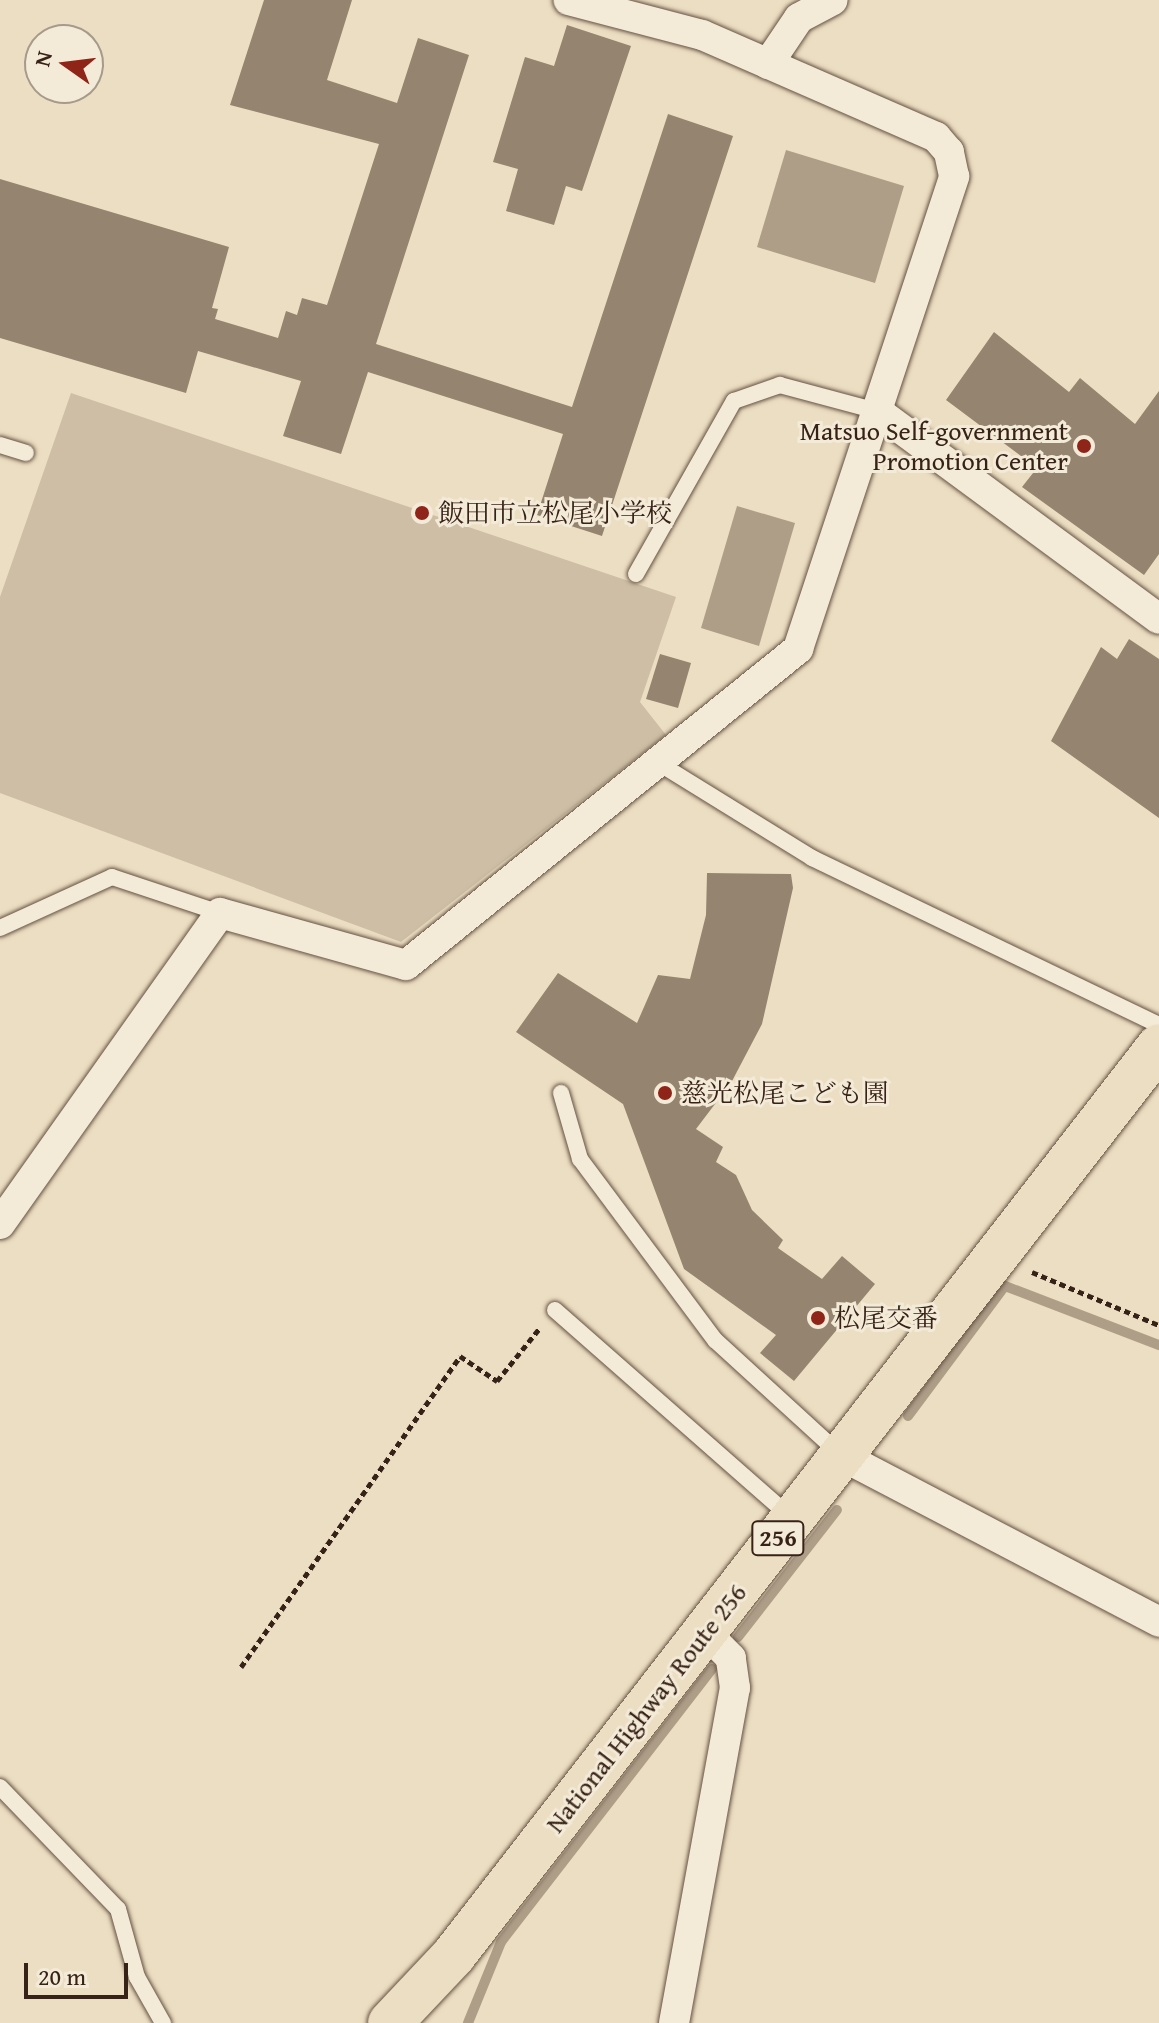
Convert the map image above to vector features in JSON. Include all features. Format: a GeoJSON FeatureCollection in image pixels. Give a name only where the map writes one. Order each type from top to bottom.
{"type":"FeatureCollection","features":[{"type":"Feature","properties":{"kind":"highway","name":"National Highway Route 256"},"geometry":{"type":"LineString","coordinates":[[390,2023],[454,1955],[1159,1046]]}},
{"type":"Feature","properties":{"kind":"street"},"geometry":{"type":"LineString","coordinates":[[0,1224],[220,913],[406,965],[660,764],[798,649],[954,176],[949,152],[936,137],[702,35],[569,0]]}},
{"type":"Feature","properties":{"kind":"street"},"geometry":{"type":"LineString","coordinates":[[768,64],[799,18],[833,0]]}},
{"type":"Feature","properties":{"kind":"street"},"geometry":{"type":"LineString","coordinates":[[877,411],[1159,619]]}},
{"type":"Feature","properties":{"kind":"street"},"geometry":{"type":"LineString","coordinates":[[842,1456],[1159,1622]]}},
{"type":"Feature","properties":{"kind":"street"},"geometry":{"type":"LineString","coordinates":[[674,2023],[735,1688],[731,1658],[705,1632]]}},
{"type":"Feature","properties":{"kind":"lane"},"geometry":{"type":"LineString","coordinates":[[636,574],[734,401],[780,385],[877,411]]}},
{"type":"Feature","properties":{"kind":"lane"},"geometry":{"type":"LineString","coordinates":[[0,445],[26,453]]}},
{"type":"Feature","properties":{"kind":"lane"},"geometry":{"type":"LineString","coordinates":[[660,764],[812,858],[1159,1025]]}},
{"type":"Feature","properties":{"kind":"lane"},"geometry":{"type":"LineString","coordinates":[[0,928],[112,877],[220,913]]}},
{"type":"Feature","properties":{"kind":"lane"},"geometry":{"type":"LineString","coordinates":[[561,1093],[580,1159],[715,1340],[842,1456]]}},
{"type":"Feature","properties":{"kind":"lane"},"geometry":{"type":"LineString","coordinates":[[555,1310],[793,1519]]}},
{"type":"Feature","properties":{"kind":"lane"},"geometry":{"type":"LineString","coordinates":[[0,1787],[118,1909],[137,1977],[163,2023]]}},
{"type":"Feature","properties":{"kind":"path"},"geometry":{"type":"LineString","coordinates":[[994,1257],[1159,1325]]}},
{"type":"Feature","properties":{"kind":"path"},"geometry":{"type":"LineString","coordinates":[[241,1667],[460,1356],[497,1381],[555,1310]]}},
{"type":"Feature","properties":{"kind":"shaded area"},"geometry":{"type":"Polygon","coordinates":[[[786,150],[904,186],[875,283],[757,247],[786,150]]]}},
{"type":"Feature","properties":{"kind":"shaded area"},"geometry":{"type":"Polygon","coordinates":[[[71,393],[676,597],[640,702],[666,735],[401,942],[0,793],[0,597],[71,393]]]}},
{"type":"Feature","properties":{"kind":"shaded area"},"geometry":{"type":"Polygon","coordinates":[[[737,506],[795,523],[759,646],[701,628],[737,506]]]}},
{"type":"Feature","properties":{"kind":"building"},"geometry":{"type":"Polygon","coordinates":[[[264,0],[352,0],[327,80],[397,103],[418,38],[469,55],[376,344],[572,407],[668,114],[733,136],[602,536],[537,515],[563,434],[368,372],[341,454],[283,436],[301,381],[198,351],[186,393],[0,338],[0,179],[229,247],[212,308],[218,309],[215,319],[278,338],[286,311],[297,315],[302,298],[327,305],[379,144],[230,105],[264,0]]]}},
{"type":"Feature","properties":{"kind":"building"},"geometry":{"type":"Polygon","coordinates":[[[567,25],[631,46],[582,191],[566,186],[554,225],[506,211],[518,169],[493,162],[525,57],[554,66],[567,25]]]}},
{"type":"Feature","properties":{"kind":"building","name":"Matsuo Self-government Promotion Center"},"geometry":{"type":"Polygon","coordinates":[[[994,332],[1069,392],[1080,378],[1135,424],[1159,391],[1159,554],[1144,575],[1022,487],[1037,468],[946,400],[994,332]]]}},
{"type":"Feature","properties":{"kind":"building"},"geometry":{"type":"Polygon","coordinates":[[[1129,639],[1159,659],[1159,818],[1051,741],[1101,647],[1117,659],[1129,639]]]}},
{"type":"Feature","properties":{"kind":"building"},"geometry":{"type":"Polygon","coordinates":[[[660,654],[691,663],[678,708],[646,699],[660,654]]]}},
{"type":"Feature","properties":{"kind":"building","name":"慈光松尾こども園"},"geometry":{"type":"Polygon","coordinates":[[[707,873],[791,874],[793,888],[762,1024],[731,1083],[696,1129],[723,1147],[716,1162],[736,1175],[752,1210],[783,1240],[778,1248],[822,1279],[842,1256],[875,1284],[794,1381],[760,1353],[776,1335],[684,1269],[623,1104],[516,1032],[558,973],[637,1023],[658,975],[690,979],[706,915],[707,873]]]}},
{"type":"Feature","properties":{"kind":"waterway"},"geometry":{"type":"LineString","coordinates":[[908,1416],[1005,1286],[1159,1345]]}},
{"type":"Feature","properties":{"kind":"waterway"},"geometry":{"type":"LineString","coordinates":[[738,1637],[837,1510]]}},
{"type":"Feature","properties":{"kind":"waterway"},"geometry":{"type":"LineString","coordinates":[[468,2023],[501,1942],[712,1669]]}},
{"type":"Feature","properties":{"kind":"place","name":"Matsuo Self-government Promotion Center"},"geometry":{"type":"Point","coordinates":[1084,446]}},
{"type":"Feature","properties":{"kind":"place","name":"飯田市立松尾小学校"},"geometry":{"type":"Point","coordinates":[422,513]}},
{"type":"Feature","properties":{"kind":"place","name":"慈光松尾こども園"},"geometry":{"type":"Point","coordinates":[665,1093]}},
{"type":"Feature","properties":{"kind":"place","name":"松尾交番"},"geometry":{"type":"Point","coordinates":[818,1318]}}]}
